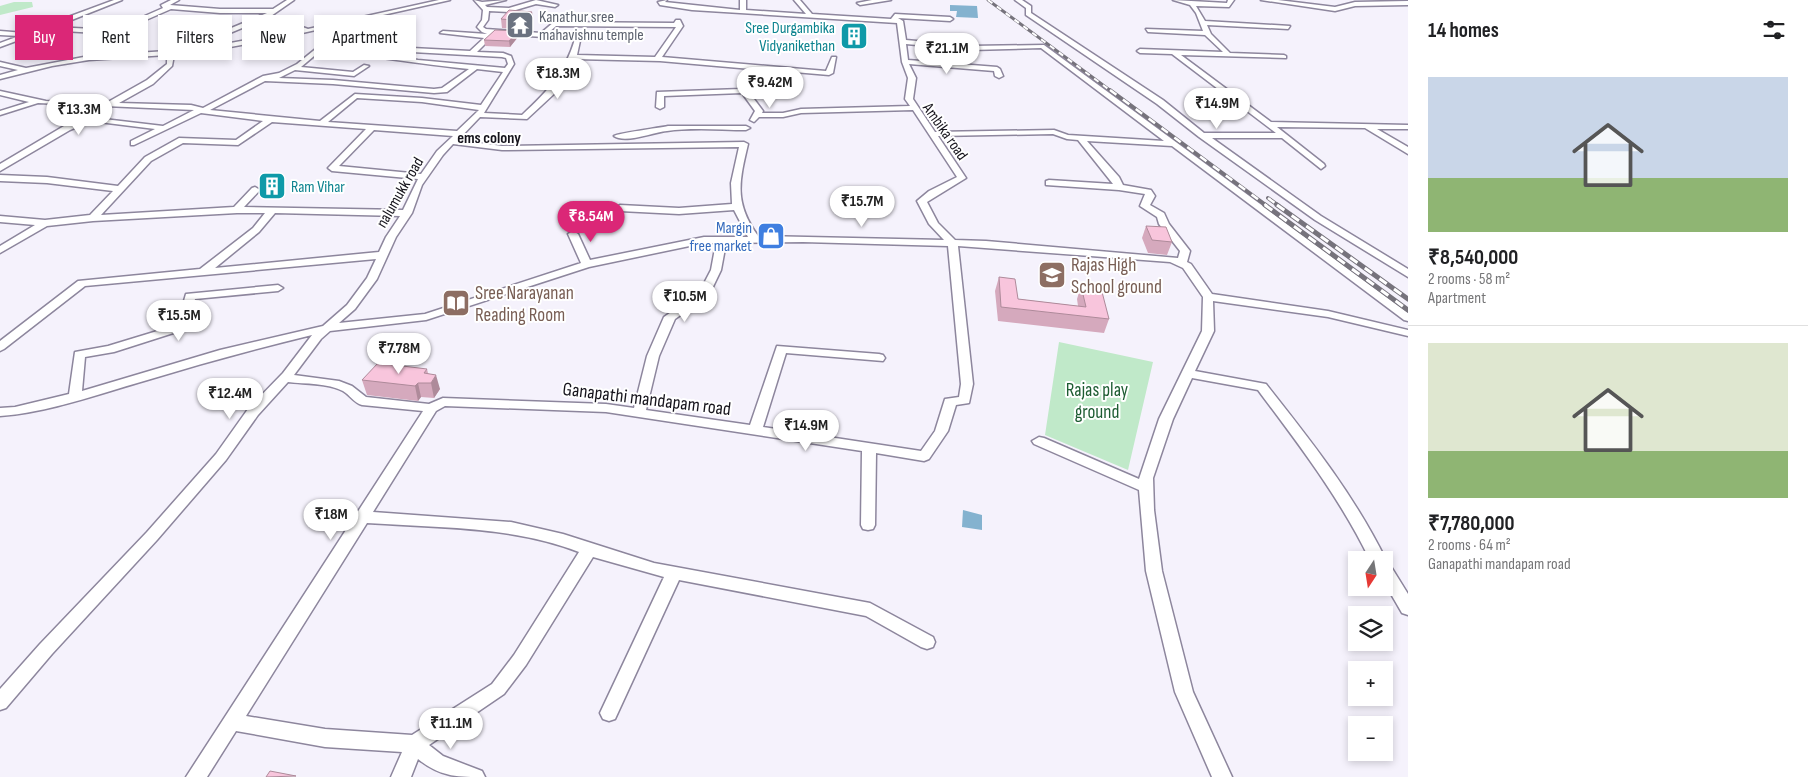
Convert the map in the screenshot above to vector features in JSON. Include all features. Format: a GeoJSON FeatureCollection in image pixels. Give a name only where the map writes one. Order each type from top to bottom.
{"type":"FeatureCollection","features":[{"type":"Feature","properties":{"kind":"street"},"geometry":{"type":"LineString","coordinates":[[73,17],[119,0]]}},
{"type":"Feature","properties":{"kind":"street"},"geometry":{"type":"LineString","coordinates":[[176,0],[163,6],[222,11],[273,11]]}},
{"type":"Feature","properties":{"kind":"street"},"geometry":{"type":"LineString","coordinates":[[267,15],[291,0]]}},
{"type":"Feature","properties":{"kind":"street"},"geometry":{"type":"LineString","coordinates":[[304,32],[447,0]]}},
{"type":"Feature","properties":{"kind":"street"},"geometry":{"type":"LineString","coordinates":[[481,4],[503,0]]}},
{"type":"Feature","properties":{"kind":"street"},"geometry":{"type":"LineString","coordinates":[[664,0],[660,3],[692,8],[743,12],[858,18],[950,19]]}},
{"type":"Feature","properties":{"kind":"street"},"geometry":{"type":"LineString","coordinates":[[743,12],[744,0]]}},
{"type":"Feature","properties":{"kind":"street"},"geometry":{"type":"LineString","coordinates":[[797,0],[810,15]]}},
{"type":"Feature","properties":{"kind":"street"},"geometry":{"type":"LineString","coordinates":[[858,18],[860,12],[857,1],[888,0]]}},
{"type":"Feature","properties":{"kind":"street"},"geometry":{"type":"LineString","coordinates":[[1018,0],[1029,7],[1028,14],[1160,102],[1202,135],[1318,218],[1408,274]]}},
{"type":"Feature","properties":{"kind":"street"},"geometry":{"type":"LineString","coordinates":[[1176,0],[1192,4],[1229,5],[1231,0]]}},
{"type":"Feature","properties":{"kind":"street"},"geometry":{"type":"LineString","coordinates":[[1264,0],[1335,9],[1352,2],[1408,3]]}},
{"type":"Feature","properties":{"kind":"street"},"geometry":{"type":"LineString","coordinates":[[481,4],[509,10],[536,2],[555,5]]}},
{"type":"Feature","properties":{"kind":"street"},"geometry":{"type":"LineString","coordinates":[[222,11],[238,3]]}},
{"type":"Feature","properties":{"kind":"street"},"geometry":{"type":"LineString","coordinates":[[481,4],[485,20],[480,27],[491,34]]}},
{"type":"Feature","properties":{"kind":"street"},"geometry":{"type":"LineString","coordinates":[[1192,4],[1205,23],[1208,33],[1228,54]]}},
{"type":"Feature","properties":{"kind":"street"},"geometry":{"type":"LineString","coordinates":[[73,30],[114,32],[170,7]]}},
{"type":"Feature","properties":{"kind":"street"},"geometry":{"type":"LineString","coordinates":[[895,18],[898,7]]}},
{"type":"Feature","properties":{"kind":"street"},"geometry":{"type":"LineString","coordinates":[[657,59],[680,26],[677,23],[680,18],[692,8]]}},
{"type":"Feature","properties":{"kind":"street"},"geometry":{"type":"LineString","coordinates":[[202,15],[213,10]]}},
{"type":"Feature","properties":{"kind":"street","name":"Ambika road"},"geometry":{"type":"LineString","coordinates":[[895,18],[900,21],[901,42],[905,62],[912,78],[909,99],[913,108],[962,178],[924,197],[922,203],[934,224],[953,244]]}},
{"type":"Feature","properties":{"kind":"street"},"geometry":{"type":"LineString","coordinates":[[1205,23],[1288,28]]}},
{"type":"Feature","properties":{"kind":"street"},"geometry":{"type":"LineString","coordinates":[[543,34],[554,24],[679,24]]}},
{"type":"Feature","properties":{"kind":"street"},"geometry":{"type":"LineString","coordinates":[[304,30],[308,31]]}},
{"type":"Feature","properties":{"kind":"street"},"geometry":{"type":"LineString","coordinates":[[1148,30],[1208,33]]}},
{"type":"Feature","properties":{"kind":"street"},"geometry":{"type":"LineString","coordinates":[[0,33],[15,34]]}},
{"type":"Feature","properties":{"kind":"street"},"geometry":{"type":"LineString","coordinates":[[321,124],[355,96],[422,100],[524,117],[552,91],[573,57],[580,37],[543,34],[443,33]]}},
{"type":"Feature","properties":{"kind":"street"},"geometry":{"type":"LineString","coordinates":[[471,53],[491,34]]}},
{"type":"Feature","properties":{"kind":"street"},"geometry":{"type":"LineString","coordinates":[[0,45],[15,39]]}},
{"type":"Feature","properties":{"kind":"street"},"geometry":{"type":"LineString","coordinates":[[901,42],[971,48],[1042,46],[1408,318]]}},
{"type":"Feature","properties":{"kind":"street"},"geometry":{"type":"LineString","coordinates":[[405,60],[476,67],[506,74],[511,64],[509,57],[416,50]]}},
{"type":"Feature","properties":{"kind":"street"},"geometry":{"type":"LineString","coordinates":[[1140,51],[1284,57]]}},
{"type":"Feature","properties":{"kind":"street"},"geometry":{"type":"LineString","coordinates":[[1174,53],[1269,124],[1321,166]]}},
{"type":"Feature","properties":{"kind":"street"},"geometry":{"type":"LineString","coordinates":[[0,77],[89,58],[158,54]]}},
{"type":"Feature","properties":{"kind":"street"},"geometry":{"type":"LineString","coordinates":[[134,143],[264,79],[281,75],[314,54]]}},
{"type":"Feature","properties":{"kind":"street"},"geometry":{"type":"LineString","coordinates":[[573,57],[657,59],[751,65],[755,68],[829,73],[834,58]]}},
{"type":"Feature","properties":{"kind":"street"},"geometry":{"type":"LineString","coordinates":[[2,166],[66,128],[93,119],[109,108],[111,104],[150,82],[170,65],[170,60]]}},
{"type":"Feature","properties":{"kind":"street"},"geometry":{"type":"LineString","coordinates":[[905,62],[997,69],[1000,76]]}},
{"type":"Feature","properties":{"kind":"street"},"geometry":{"type":"LineString","coordinates":[[0,64],[26,70]]}},
{"type":"Feature","properties":{"kind":"street"},"geometry":{"type":"LineString","coordinates":[[293,68],[354,74],[366,66]]}},
{"type":"Feature","properties":{"kind":"street"},"geometry":{"type":"LineString","coordinates":[[264,79],[333,82],[434,91],[444,90],[476,67]]}},
{"type":"Feature","properties":{"kind":"street"},"geometry":{"type":"LineString","coordinates":[[744,90],[755,68]]}},
{"type":"Feature","properties":{"kind":"street","name":"nalumukk road"},"geometry":{"type":"LineString","coordinates":[[0,702],[46,649],[152,536],[221,457],[253,412],[285,378],[317,338],[352,306],[372,279],[390,237],[408,213],[423,178],[440,153],[482,111],[506,74]]}},
{"type":"Feature","properties":{"kind":"street"},"geometry":{"type":"LineString","coordinates":[[660,107],[660,94],[666,92],[744,90]]}},
{"type":"Feature","properties":{"kind":"street"},"geometry":{"type":"LineString","coordinates":[[744,90],[759,111],[758,115],[746,128],[735,189],[735,207],[742,222],[755,239]]}},
{"type":"Feature","properties":{"kind":"street"},"geometry":{"type":"LineString","coordinates":[[0,93],[37,101],[191,107],[270,120],[461,134]]}},
{"type":"Feature","properties":{"kind":"street"},"geometry":{"type":"LineString","coordinates":[[0,113],[37,101]]}},
{"type":"Feature","properties":{"kind":"street"},"geometry":{"type":"LineString","coordinates":[[758,115],[783,115],[801,111],[913,108]]}},
{"type":"Feature","properties":{"kind":"street"},"geometry":{"type":"LineString","coordinates":[[93,119],[164,128]]}},
{"type":"Feature","properties":{"kind":"street"},"geometry":{"type":"LineString","coordinates":[[93,218],[148,159],[182,140],[238,143],[270,120]]}},
{"type":"Feature","properties":{"kind":"street"},"geometry":{"type":"LineString","coordinates":[[1269,124],[1408,127]]}},
{"type":"Feature","properties":{"kind":"street"},"geometry":{"type":"LineString","coordinates":[[1365,125],[1408,151]]}},
{"type":"Feature","properties":{"kind":"street"},"geometry":{"type":"LineString","coordinates":[[373,127],[332,168],[423,178]]}},
{"type":"Feature","properties":{"kind":"street"},"geometry":{"type":"LineString","coordinates":[[618,136],[636,135],[668,128],[746,128]]}},
{"type":"Feature","properties":{"kind":"street"},"geometry":{"type":"LineString","coordinates":[[931,134],[1054,132],[1067,137],[1175,144]]}},
{"type":"Feature","properties":{"kind":"street"},"geometry":{"type":"LineString","coordinates":[[1202,135],[1282,136]]}},
{"type":"Feature","properties":{"kind":"street"},"geometry":{"type":"LineString","coordinates":[[1080,138],[1116,179],[1119,187]]}},
{"type":"Feature","properties":{"kind":"street"},"geometry":{"type":"LineString","coordinates":[[453,142],[502,148],[744,144]]}},
{"type":"Feature","properties":{"kind":"street"},"geometry":{"type":"LineString","coordinates":[[0,178],[47,180],[120,189]]}},
{"type":"Feature","properties":{"kind":"street"},"geometry":{"type":"LineString","coordinates":[[1049,183],[1119,187],[1148,192],[1150,196],[1145,206],[1161,215],[1164,224],[1185,252],[1181,263]]}},
{"type":"Feature","properties":{"kind":"street"},"geometry":{"type":"LineString","coordinates":[[237,210],[255,190]]}},
{"type":"Feature","properties":{"kind":"street"},"geometry":{"type":"LineString","coordinates":[[620,208],[679,211],[735,207]]}},
{"type":"Feature","properties":{"kind":"street"},"geometry":{"type":"LineString","coordinates":[[0,219],[45,223],[93,218],[237,210],[408,213]]}},
{"type":"Feature","properties":{"kind":"street"},"geometry":{"type":"LineString","coordinates":[[202,272],[256,230],[273,210]]}},
{"type":"Feature","properties":{"kind":"street"},"geometry":{"type":"LineString","coordinates":[[0,250],[45,223]]}},
{"type":"Feature","properties":{"kind":"street"},"geometry":{"type":"LineString","coordinates":[[573,234],[587,264]]}},
{"type":"Feature","properties":{"kind":"street"},"geometry":{"type":"LineString","coordinates":[[0,412],[14,411],[75,396],[224,354],[329,328],[426,317],[587,264],[704,240],[755,239],[986,244],[1172,259],[1187,266],[1208,296],[1208,331],[1166,419],[1146,478],[1154,571],[1184,692],[1222,777]]}},
{"type":"Feature","properties":{"kind":"street"},"geometry":{"type":"LineString","coordinates":[[639,413],[653,356],[670,317],[704,295],[716,270],[721,240]]}},
{"type":"Feature","properties":{"kind":"street","name":"Ganapathi mandapam road"},"geometry":{"type":"LineString","coordinates":[[285,378],[335,384],[348,389],[362,401],[431,408],[443,402],[606,408],[924,456],[946,424],[950,402],[965,400],[967,384],[953,244]]}},
{"type":"Feature","properties":{"kind":"street"},"geometry":{"type":"LineString","coordinates":[[0,347],[82,283],[382,256]]}},
{"type":"Feature","properties":{"kind":"street"},"geometry":{"type":"LineString","coordinates":[[1396,265],[1408,265]]}},
{"type":"Feature","properties":{"kind":"street"},"geometry":{"type":"LineString","coordinates":[[75,396],[79,355],[110,349],[182,327],[190,296],[278,288]]}},
{"type":"Feature","properties":{"kind":"street"},"geometry":{"type":"LineString","coordinates":[[1208,296],[1328,314],[1408,332]]}},
{"type":"Feature","properties":{"kind":"street"},"geometry":{"type":"LineString","coordinates":[[756,431],[781,349],[879,358]]}},
{"type":"Feature","properties":{"kind":"street"},"geometry":{"type":"LineString","coordinates":[[1187,372],[1262,386],[1301,436],[1349,506],[1373,551]]}},
{"type":"Feature","properties":{"kind":"street"},"geometry":{"type":"LineString","coordinates":[[196,777],[364,517],[431,408]]}},
{"type":"Feature","properties":{"kind":"street"},"geometry":{"type":"LineString","coordinates":[[1039,441],[1146,488]]}},
{"type":"Feature","properties":{"kind":"street"},"geometry":{"type":"LineString","coordinates":[[868,525],[869,448]]}},
{"type":"Feature","properties":{"kind":"street"},"geometry":{"type":"LineString","coordinates":[[364,517],[511,526],[674,573],[870,610],[928,642]]}},
{"type":"Feature","properties":{"kind":"street"},"geometry":{"type":"LineString","coordinates":[[401,777],[414,744],[498,689],[520,660],[590,550]]}},
{"type":"Feature","properties":{"kind":"street"},"geometry":{"type":"LineString","coordinates":[[609,713],[674,573]]}},
{"type":"Feature","properties":{"kind":"street"},"geometry":{"type":"LineString","coordinates":[[1393,584],[1408,608]]}},
{"type":"Feature","properties":{"kind":"street"},"geometry":{"type":"LineString","coordinates":[[233,722],[326,738],[414,744],[437,764],[475,777]]}},
{"type":"Feature","properties":{"kind":"green space"},"geometry":{"type":"Polygon","coordinates":[[[14,2],[32,2],[33,7],[0,15],[0,6],[14,2]]]}},
{"type":"Feature","properties":{"kind":"green space","name":"Rajas play ground"},"geometry":{"type":"Polygon","coordinates":[[[1059,342],[1153,362],[1128,470],[1045,435],[1059,342]]]}},
{"type":"Feature","properties":{"kind":"water"},"geometry":{"type":"Polygon","coordinates":[[[950,5],[977,6],[978,18],[956,17],[957,11],[950,11],[950,5]]]}},
{"type":"Feature","properties":{"kind":"water"},"geometry":{"type":"Polygon","coordinates":[[[963,510],[982,515],[982,530],[962,527],[963,510]]]}},
{"type":"Feature","properties":{"kind":"building"},"geometry":{"type":"Polygon","coordinates":[[[509,10],[532,12],[524,21],[501,19],[509,10]]]}},
{"type":"Feature","properties":{"kind":"building"},"geometry":{"type":"Polygon","coordinates":[[[495,30],[518,31],[509,41],[484,40],[495,30]]]}},
{"type":"Feature","properties":{"kind":"building"},"geometry":{"type":"Polygon","coordinates":[[[1146,226],[1166,227],[1172,242],[1152,240],[1146,226]]]}},
{"type":"Feature","properties":{"kind":"building"},"geometry":{"type":"Polygon","coordinates":[[[999,277],[1015,279],[1018,299],[1086,307],[1081,286],[1101,288],[1109,319],[1001,307],[999,277]]]}},
{"type":"Feature","properties":{"kind":"building"},"geometry":{"type":"Polygon","coordinates":[[[378,363],[427,369],[424,373],[436,375],[431,383],[418,383],[415,386],[362,380],[378,363]]]}},
{"type":"Feature","properties":{"kind":"building"},"geometry":{"type":"Polygon","coordinates":[[[270,771],[296,776],[266,777],[270,771]]]}},
{"type":"Feature","properties":{"kind":"railway"},"geometry":{"type":"LineString","coordinates":[[988,0],[1111,91]]}},
{"type":"Feature","properties":{"kind":"railway"},"geometry":{"type":"LineString","coordinates":[[1110,90],[1267,206]]}},
{"type":"Feature","properties":{"kind":"railway"},"geometry":{"type":"LineString","coordinates":[[1268,198],[1279,206]]}},
{"type":"Feature","properties":{"kind":"railway"},"geometry":{"type":"LineString","coordinates":[[1265,205],[1408,310]]}},
{"type":"Feature","properties":{"kind":"railway"},"geometry":{"type":"LineString","coordinates":[[1277,205],[1408,299]]}},
{"type":"Feature","properties":{"kind":"place","name":"Kanathur sree mahavishnu temple"},"geometry":{"type":"Point","coordinates":[520,25]}},
{"type":"Feature","properties":{"kind":"place","name":"Sree Durgambika Vidyanikethan"},"geometry":{"type":"Point","coordinates":[854,36]}},
{"type":"Feature","properties":{"kind":"place","name":"Ram Vihar"},"geometry":{"type":"Point","coordinates":[272,186]}},
{"type":"Feature","properties":{"kind":"place","name":"Margin free market"},"geometry":{"type":"Point","coordinates":[771,236]}},
{"type":"Feature","properties":{"kind":"place","name":"Rajas High School ground"},"geometry":{"type":"Point","coordinates":[1052,275]}},
{"type":"Feature","properties":{"kind":"place","name":"Sree Narayanan Reading Room"},"geometry":{"type":"Point","coordinates":[456,303]}},
{"type":"Feature","properties":{"kind":"district","name":"ems colony"},"geometry":{"type":"Point","coordinates":[489,137]}}]}
